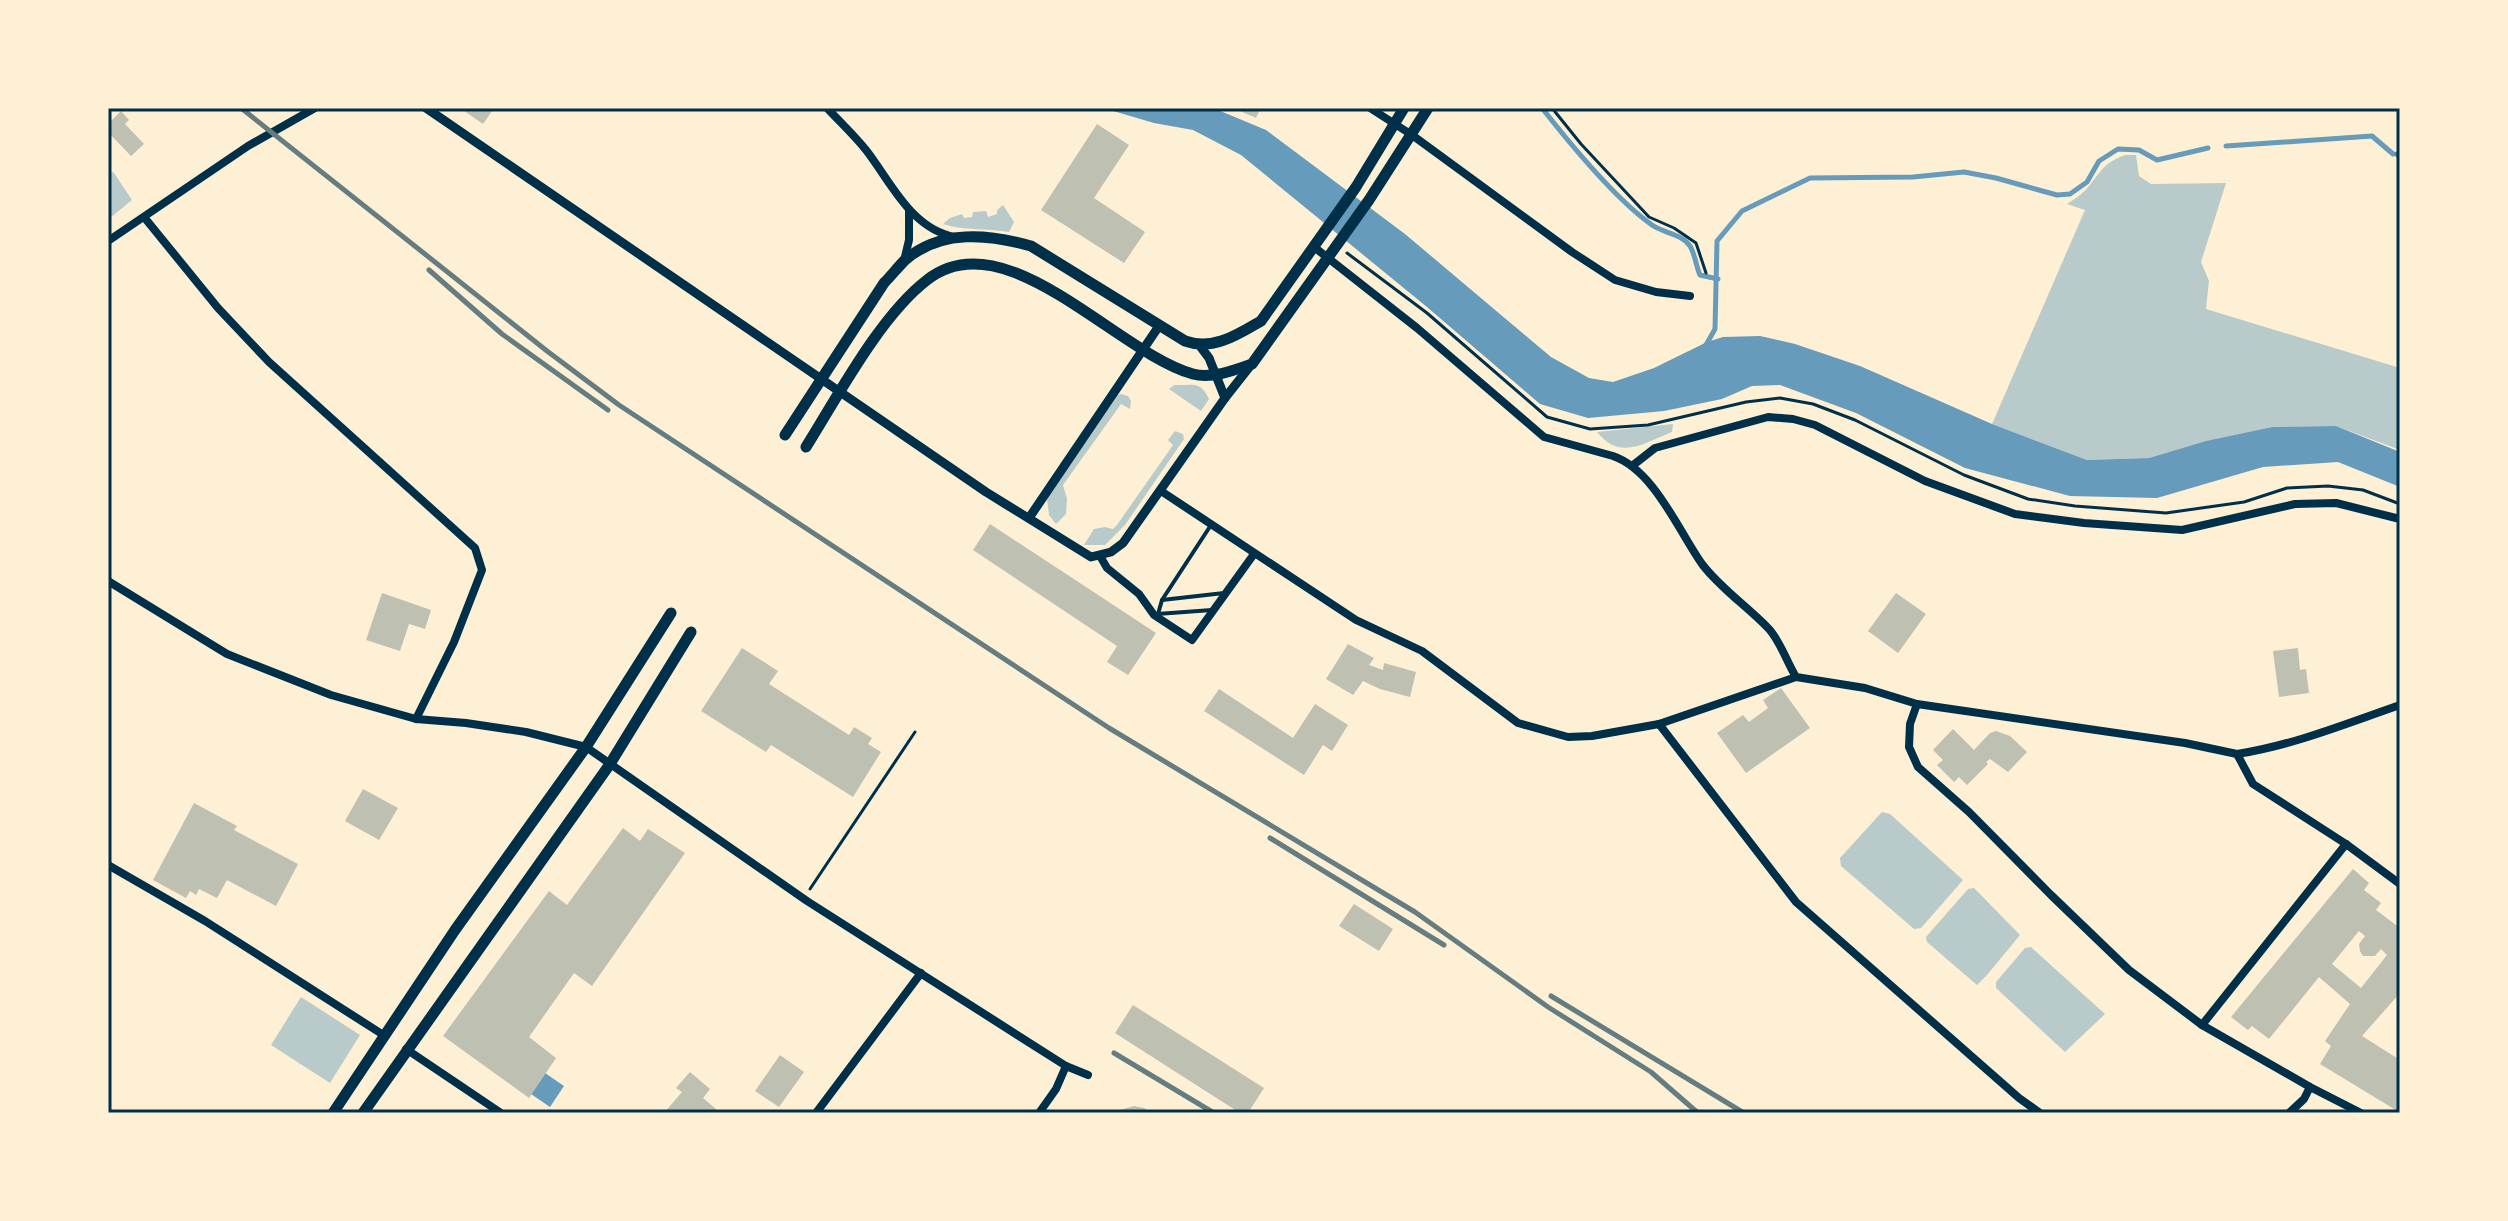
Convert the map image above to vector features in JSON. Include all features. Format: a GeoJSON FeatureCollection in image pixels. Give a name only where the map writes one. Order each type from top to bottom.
{"type":"FeatureCollection","features":[{"type":"Feature","properties":{"kind":"main road"},"geometry":{"type":"LineString","coordinates":[[785,435],[868,305],[904,261],[934,242],[956,237],[1010,240],[1031,246],[1159,326],[1200,346],[1219,342],[1261,321],[1356,187],[1404,108]]}},
{"type":"Feature","properties":{"kind":"main road"},"geometry":{"type":"LineString","coordinates":[[806,447],[889,318],[910,294],[947,267],[973,263],[1007,269],[1057,295],[1143,350],[1195,375],[1216,374],[1252,364],[1369,200],[1428,108]]}},
{"type":"Feature","properties":{"kind":"main road"},"geometry":{"type":"LineString","coordinates":[[333,1113],[455,930],[586,747],[671,613]]}},
{"type":"Feature","properties":{"kind":"main road"},"geometry":{"type":"LineString","coordinates":[[363,1113],[610,764],[691,632]]}},
{"type":"Feature","properties":{"kind":"street"},"geometry":{"type":"LineString","coordinates":[[298,116],[307,108]]}},
{"type":"Feature","properties":{"kind":"street"},"geometry":{"type":"LineString","coordinates":[[108,241],[248,146],[315,108]]}},
{"type":"Feature","properties":{"kind":"street"},"geometry":{"type":"LineString","coordinates":[[426,108],[1091,557],[1100,556],[1123,543],[1252,364]]}},
{"type":"Feature","properties":{"kind":"street"},"geometry":{"type":"LineString","coordinates":[[827,108],[865,149],[909,210],[929,226],[956,237]]}},
{"type":"Feature","properties":{"kind":"street"},"geometry":{"type":"LineString","coordinates":[[1370,108],[1615,280],[1656,292],[1690,296]]}},
{"type":"Feature","properties":{"kind":"street"},"geometry":{"type":"LineString","coordinates":[[904,261],[909,240],[909,210]]}},
{"type":"Feature","properties":{"kind":"street"},"geometry":{"type":"LineString","coordinates":[[144,217],[218,308],[269,362],[475,548],[482,570],[454,642],[416,719]]}},
{"type":"Feature","properties":{"kind":"street"},"geometry":{"type":"LineString","coordinates":[[1314,247],[1417,328],[1544,437],[1623,459],[1632,466],[1679,524],[1703,565],[1771,631],[1796,677]]}},
{"type":"Feature","properties":{"kind":"street"},"geometry":{"type":"LineString","coordinates":[[1029,518],[1159,326]]}},
{"type":"Feature","properties":{"kind":"street"},"geometry":{"type":"LineString","coordinates":[[1200,346],[1209,358],[1225,398]]}},
{"type":"Feature","properties":{"kind":"street"},"geometry":{"type":"LineString","coordinates":[[1632,466],[1655,448],[1768,417],[1815,425],[1925,481],[2015,514],[2182,530],[2295,504],[2336,503],[2400,519]]}},
{"type":"Feature","properties":{"kind":"street"},"geometry":{"type":"LineString","coordinates":[[1161,491],[1356,620],[1422,651],[1518,723],[1568,737],[1592,736],[1659,724],[1796,677],[1865,688],[1917,704],[2185,743],[2237,754],[2275,748],[2400,705]]}},
{"type":"Feature","properties":{"kind":"street"},"geometry":{"type":"LineString","coordinates":[[1100,556],[1107,568],[1139,594],[1156,614],[1192,640],[1254,554]]}},
{"type":"Feature","properties":{"kind":"street"},"geometry":{"type":"LineString","coordinates":[[108,581],[227,654],[331,695],[416,719],[526,732],[586,747],[804,899],[1066,1066],[1088,1075]]}},
{"type":"Feature","properties":{"kind":"street"},"geometry":{"type":"LineString","coordinates":[[1917,704],[1910,724],[1909,747],[1918,767],[1969,812],[2129,970],[2202,1025],[2361,1113]]}},
{"type":"Feature","properties":{"kind":"street"},"geometry":{"type":"LineString","coordinates":[[1659,724],[1796,902],[2040,1113]]}},
{"type":"Feature","properties":{"kind":"street"},"geometry":{"type":"LineString","coordinates":[[2237,754],[2253,784],[2346,844],[2400,884]]}},
{"type":"Feature","properties":{"kind":"street"},"geometry":{"type":"LineString","coordinates":[[2202,1025],[2346,844]]}},
{"type":"Feature","properties":{"kind":"street"},"geometry":{"type":"LineString","coordinates":[[108,865],[205,921],[385,1036]]}},
{"type":"Feature","properties":{"kind":"street"},"geometry":{"type":"LineString","coordinates":[[816,1113],[921,973]]}},
{"type":"Feature","properties":{"kind":"street"},"geometry":{"type":"LineString","coordinates":[[406,1049],[501,1113]]}},
{"type":"Feature","properties":{"kind":"street"},"geometry":{"type":"LineString","coordinates":[[1039,1113],[1056,1089],[1066,1066]]}},
{"type":"Feature","properties":{"kind":"street"},"geometry":{"type":"LineString","coordinates":[[2289,1113],[2304,1099],[2310,1087]]}},
{"type":"Feature","properties":{"kind":"lane"},"geometry":{"type":"LineString","coordinates":[[1211,525],[1156,614],[1214,610]]}},
{"type":"Feature","properties":{"kind":"lane"},"geometry":{"type":"LineString","coordinates":[[1162,600],[1227,593]]}},
{"type":"Feature","properties":{"kind":"path"},"geometry":{"type":"LineString","coordinates":[[1552,108],[1649,217],[1674,228],[1696,243],[1706,273]]}},
{"type":"Feature","properties":{"kind":"path"},"geometry":{"type":"LineString","coordinates":[[1339,242],[1547,417],[1590,429],[1648,425],[1746,402],[1780,398],[1813,404],[1855,420],[1964,475],[2028,499],[2166,513],[2244,502],[2287,488],[2328,486],[2363,490],[2400,504]]}},
{"type":"Feature","properties":{"kind":"path"},"geometry":{"type":"LineString","coordinates":[[804,899],[915,732]]}},
{"type":"Feature","properties":{"kind":"shaded area"},"geometry":{"type":"Polygon","coordinates":[[[2125,155],[2136,155],[2139,176],[2151,184],[2226,183],[2201,262],[2209,281],[2206,309],[2400,368],[2400,450],[2336,426],[2272,427],[2149,458],[2087,460],[1992,424],[2085,210],[2067,204],[2085,191],[2108,164],[2125,155]]]}},
{"type":"Feature","properties":{"kind":"shaded area"},"geometry":{"type":"Polygon","coordinates":[[[108,170],[114,173],[132,200],[110,218],[108,215],[108,170]]]}},
{"type":"Feature","properties":{"kind":"shaded area"},"geometry":{"type":"Polygon","coordinates":[[[1003,205],[1014,222],[1009,232],[943,224],[962,214],[964,218],[972,217],[973,212],[986,211],[988,217],[997,214],[1003,205]]]}},
{"type":"Feature","properties":{"kind":"shaded area"},"geometry":{"type":"Polygon","coordinates":[[[1174,385],[1199,386],[1209,399],[1201,411],[1169,389],[1174,385]]]}},
{"type":"Feature","properties":{"kind":"shaded area"},"geometry":{"type":"Polygon","coordinates":[[[1121,394],[1131,401],[1130,409],[1121,404],[1063,485],[1067,499],[1066,514],[1056,524],[1049,515],[1047,499],[1121,394]]]}},
{"type":"Feature","properties":{"kind":"shaded area"},"geometry":{"type":"Polygon","coordinates":[[[1673,424],[1672,432],[1633,447],[1614,446],[1597,432],[1673,424]]]}},
{"type":"Feature","properties":{"kind":"shaded area"},"geometry":{"type":"Polygon","coordinates":[[[1175,431],[1183,434],[1184,439],[1125,525],[1105,545],[1084,545],[1094,529],[1113,529],[1117,525],[1173,445],[1168,440],[1175,431]]]}},
{"type":"Feature","properties":{"kind":"shaded area"},"geometry":{"type":"Polygon","coordinates":[[[1882,812],[1890,814],[1963,880],[1921,928],[1914,929],[1841,866],[1840,858],[1882,812]]]}},
{"type":"Feature","properties":{"kind":"shaded area"},"geometry":{"type":"Polygon","coordinates":[[[1974,888],[2020,935],[1977,985],[1927,942],[1926,937],[1968,889],[1974,888]]]}},
{"type":"Feature","properties":{"kind":"shaded area"},"geometry":{"type":"Polygon","coordinates":[[[2031,947],[2105,1014],[2065,1052],[1996,988],[1996,982],[2025,948],[2031,947]]]}},
{"type":"Feature","properties":{"kind":"shaded area"},"geometry":{"type":"Polygon","coordinates":[[[301,997],[360,1035],[330,1083],[271,1045],[301,997]]]}},
{"type":"Feature","properties":{"kind":"water"},"geometry":{"type":"Polygon","coordinates":[[[1103,108],[1213,108],[1266,130],[1405,234],[1551,357],[1589,378],[1613,382],[1654,368],[1707,342],[1723,337],[1760,336],[1860,366],[1992,424],[2087,460],[2149,458],[2206,441],[2272,427],[2336,426],[2400,452],[2400,487],[2338,462],[2263,467],[2157,498],[2070,496],[1965,468],[1856,413],[1780,385],[1752,386],[1722,399],[1664,411],[1588,418],[1540,404],[1241,155],[1193,130],[1154,123],[1103,108]]]}},
{"type":"Feature","properties":{"kind":"water"},"geometry":{"type":"Polygon","coordinates":[[[545,1073],[564,1086],[550,1107],[531,1094],[545,1073]]]}},
{"type":"Feature","properties":{"kind":"building"},"geometry":{"type":"Polygon","coordinates":[[[460,108],[494,108],[483,124],[460,108]]]}},
{"type":"Feature","properties":{"kind":"building"},"geometry":{"type":"Polygon","coordinates":[[[1242,108],[1261,108],[1256,118],[1240,111],[1242,108]]]}},
{"type":"Feature","properties":{"kind":"building"},"geometry":{"type":"Polygon","coordinates":[[[121,111],[129,120],[125,124],[144,144],[131,156],[108,132],[108,124],[121,111]]]}},
{"type":"Feature","properties":{"kind":"building"},"geometry":{"type":"Polygon","coordinates":[[[1097,124],[1129,145],[1094,198],[1145,232],[1124,263],[1041,210],[1097,124]]]}},
{"type":"Feature","properties":{"kind":"building"},"geometry":{"type":"Polygon","coordinates":[[[990,524],[1156,633],[1128,675],[1107,662],[1117,646],[973,550],[990,524]]]}},
{"type":"Feature","properties":{"kind":"building"},"geometry":{"type":"Polygon","coordinates":[[[382,593],[431,610],[425,629],[409,624],[400,651],[366,640],[382,593]]]}},
{"type":"Feature","properties":{"kind":"building"},"geometry":{"type":"Polygon","coordinates":[[[1896,593],[1926,614],[1898,653],[1868,631],[1896,593]]]}},
{"type":"Feature","properties":{"kind":"building"},"geometry":{"type":"Polygon","coordinates":[[[1348,644],[1374,658],[1369,665],[1383,670],[1384,663],[1416,672],[1410,697],[1363,681],[1353,695],[1326,679],[1348,644]]]}},
{"type":"Feature","properties":{"kind":"building"},"geometry":{"type":"Polygon","coordinates":[[[742,648],[778,671],[769,684],[849,735],[854,727],[872,738],[868,744],[881,752],[853,797],[771,745],[766,752],[701,711],[742,648]]]}},
{"type":"Feature","properties":{"kind":"building"},"geometry":{"type":"Polygon","coordinates":[[[2298,648],[2300,670],[2306,669],[2309,693],[2279,697],[2273,651],[2298,648]]]}},
{"type":"Feature","properties":{"kind":"building"},"geometry":{"type":"Polygon","coordinates":[[[1781,688],[1810,728],[1746,773],[1717,733],[1743,715],[1749,722],[1768,708],[1763,700],[1781,688]]]}},
{"type":"Feature","properties":{"kind":"building"},"geometry":{"type":"Polygon","coordinates":[[[1219,689],[1293,738],[1315,704],[1348,725],[1332,751],[1323,745],[1304,775],[1204,711],[1219,689]]]}},
{"type":"Feature","properties":{"kind":"building"},"geometry":{"type":"Polygon","coordinates":[[[1953,729],[1974,750],[1990,733],[1996,731],[2010,736],[2027,752],[2008,772],[1990,759],[1967,785],[1959,777],[1954,782],[1937,765],[1943,760],[1933,750],[1953,729]]]}},
{"type":"Feature","properties":{"kind":"building"},"geometry":{"type":"Polygon","coordinates":[[[363,789],[398,808],[379,840],[345,821],[363,789]]]}},
{"type":"Feature","properties":{"kind":"building"},"geometry":{"type":"Polygon","coordinates":[[[194,803],[237,826],[234,830],[298,864],[276,906],[227,880],[217,898],[199,889],[196,895],[190,891],[186,898],[153,880],[194,803]]]}},
{"type":"Feature","properties":{"kind":"building"},"geometry":{"type":"Polygon","coordinates":[[[623,828],[640,841],[648,829],[685,853],[592,986],[574,973],[529,1037],[556,1058],[529,1098],[443,1036],[549,891],[567,905],[623,828]]]}},
{"type":"Feature","properties":{"kind":"building"},"geometry":{"type":"Polygon","coordinates":[[[2353,869],[2369,883],[2364,890],[2381,903],[2376,910],[2400,928],[2400,993],[2362,1036],[2400,1060],[2399,1112],[2320,1064],[2331,1046],[2325,1041],[2350,1004],[2319,977],[2269,1039],[2252,1026],[2248,1030],[2231,1017],[2353,869]],[[2359,931],[2332,964],[2361,988],[2387,955],[2381,949],[2375,956],[2363,956],[2359,944],[2365,936],[2359,931]]]}},
{"type":"Feature","properties":{"kind":"building"},"geometry":{"type":"Polygon","coordinates":[[[1354,904],[1393,929],[1379,951],[1339,926],[1354,904]]]}},
{"type":"Feature","properties":{"kind":"building"},"geometry":{"type":"Polygon","coordinates":[[[1133,1005],[1264,1088],[1248,1113],[1240,1113],[1115,1033],[1133,1005]]]}},
{"type":"Feature","properties":{"kind":"building"},"geometry":{"type":"Polygon","coordinates":[[[780,1055],[804,1072],[779,1107],[755,1091],[780,1055]]]}},
{"type":"Feature","properties":{"kind":"building"},"geometry":{"type":"Polygon","coordinates":[[[690,1072],[710,1089],[703,1098],[716,1109],[713,1113],[664,1113],[682,1092],[676,1088],[690,1072]]]}},
{"type":"Feature","properties":{"kind":"building"},"geometry":{"type":"Polygon","coordinates":[[[1134,1106],[1152,1113],[1110,1113],[1134,1106]]]}},
{"type":"Feature","properties":{"kind":"waterway"},"geometry":{"type":"LineString","coordinates":[[1542,108],[1623,201],[1652,225],[1687,242],[1700,275],[1718,279]]}},
{"type":"Feature","properties":{"kind":"waterway"},"geometry":{"type":"LineString","coordinates":[[2226,146],[2372,136],[2393,154]]}},
{"type":"Feature","properties":{"kind":"waterway"},"geometry":{"type":"LineString","coordinates":[[1706,345],[1715,329],[1717,241],[1742,211],[1810,178],[1913,177],[1964,172],[2057,195],[2070,194],[2087,182],[2099,161],[2118,149],[2139,150],[2157,160],[2208,148]]}},
{"type":"Feature","properties":{"kind":"railway"},"geometry":{"type":"LineString","coordinates":[[241,108],[619,405],[1109,728],[1415,912],[1548,1007],[1651,1072],[1698,1113]]}},
{"type":"Feature","properties":{"kind":"railway"},"geometry":{"type":"LineString","coordinates":[[2397,154],[2400,158]]}},
{"type":"Feature","properties":{"kind":"railway"},"geometry":{"type":"LineString","coordinates":[[429,270],[502,334],[608,410]]}},
{"type":"Feature","properties":{"kind":"railway"},"geometry":{"type":"LineString","coordinates":[[1270,838],[1444,945]]}},
{"type":"Feature","properties":{"kind":"railway"},"geometry":{"type":"LineString","coordinates":[[1551,996],[1744,1113]]}},
{"type":"Feature","properties":{"kind":"railway"},"geometry":{"type":"LineString","coordinates":[[1114,1053],[1214,1113]]}}]}
